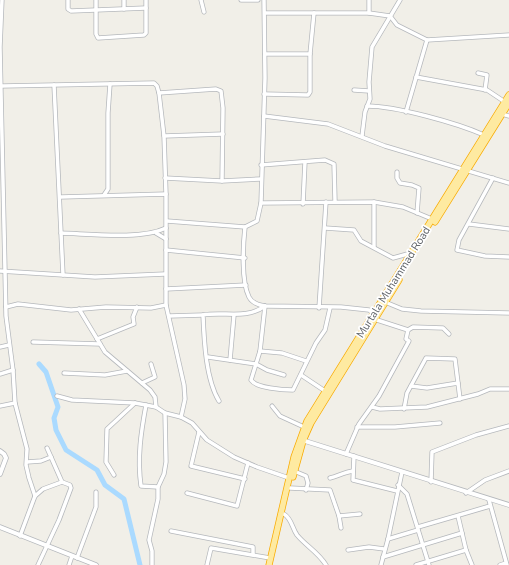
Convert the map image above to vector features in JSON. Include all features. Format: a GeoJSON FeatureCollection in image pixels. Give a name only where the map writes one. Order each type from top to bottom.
{"type":"FeatureCollection","features":[{"type":"Feature","properties":{"kind":"highway","name":"Murtala Muhammad Road"},"geometry":{"type":"LineString","coordinates":[[301,440],[373,313],[428,230],[432,219],[502,114],[509,95]]}},
{"type":"Feature","properties":{"kind":"highway","name":"Murtala Muhammad Road"},"geometry":{"type":"LineString","coordinates":[[361,336],[385,302],[466,169],[484,135],[507,102]]}},
{"type":"Feature","properties":{"kind":"highway","name":"Murtala Muhammad Road"},"geometry":{"type":"LineString","coordinates":[[291,475],[304,427],[325,391],[343,366]]}},
{"type":"Feature","properties":{"kind":"highway"},"geometry":{"type":"LineString","coordinates":[[273,565],[290,488],[291,475]]}},
{"type":"Feature","properties":{"kind":"highway"},"geometry":{"type":"LineString","coordinates":[[269,565],[291,475]]}},
{"type":"Feature","properties":{"kind":"street"},"geometry":{"type":"LineString","coordinates":[[2,0],[0,47],[6,316],[16,403],[27,449],[27,462],[35,494],[20,536]]}},
{"type":"Feature","properties":{"kind":"street"},"geometry":{"type":"LineString","coordinates":[[68,0],[69,10],[146,8]]}},
{"type":"Feature","properties":{"kind":"street"},"geometry":{"type":"LineString","coordinates":[[96,0],[96,34],[98,38],[142,36],[146,33],[146,0]]}},
{"type":"Feature","properties":{"kind":"street"},"geometry":{"type":"LineString","coordinates":[[124,0],[124,9]]}},
{"type":"Feature","properties":{"kind":"street"},"geometry":{"type":"LineString","coordinates":[[201,0],[204,12]]}},
{"type":"Feature","properties":{"kind":"street"},"geometry":{"type":"LineString","coordinates":[[241,0],[258,0]]}},
{"type":"Feature","properties":{"kind":"street"},"geometry":{"type":"LineString","coordinates":[[167,221],[245,227],[257,221],[261,204],[261,165],[264,116],[264,0]]}},
{"type":"Feature","properties":{"kind":"street"},"geometry":{"type":"LineString","coordinates":[[369,0],[369,13]]}},
{"type":"Feature","properties":{"kind":"street"},"geometry":{"type":"LineString","coordinates":[[373,106],[369,91],[370,54],[372,47],[400,0]]}},
{"type":"Feature","properties":{"kind":"street"},"geometry":{"type":"LineString","coordinates":[[264,13],[369,13],[390,16],[397,25],[427,40],[509,35]]}},
{"type":"Feature","properties":{"kind":"street"},"geometry":{"type":"LineString","coordinates":[[264,94],[308,95],[310,92],[310,54],[314,13]]}},
{"type":"Feature","properties":{"kind":"street"},"geometry":{"type":"LineString","coordinates":[[406,112],[427,40]]}},
{"type":"Feature","properties":{"kind":"street"},"geometry":{"type":"LineString","coordinates":[[265,54],[310,54]]}},
{"type":"Feature","properties":{"kind":"street"},"geometry":{"type":"LineString","coordinates":[[478,73],[487,75],[484,90]]}},
{"type":"Feature","properties":{"kind":"street"},"geometry":{"type":"LineString","coordinates":[[416,77],[484,90],[493,93],[507,102]]}},
{"type":"Feature","properties":{"kind":"street"},"geometry":{"type":"LineString","coordinates":[[2,86],[110,84],[154,84],[157,86],[161,99],[166,178],[166,305],[184,385],[185,399],[181,417]]}},
{"type":"Feature","properties":{"kind":"street"},"geometry":{"type":"LineString","coordinates":[[110,84],[108,114],[108,189],[112,195]]}},
{"type":"Feature","properties":{"kind":"street"},"geometry":{"type":"LineString","coordinates":[[54,85],[63,275]]}},
{"type":"Feature","properties":{"kind":"street"},"geometry":{"type":"LineString","coordinates":[[159,94],[174,94],[208,90],[221,91],[223,96],[222,181]]}},
{"type":"Feature","properties":{"kind":"street"},"geometry":{"type":"LineString","coordinates":[[354,90],[369,91]]}},
{"type":"Feature","properties":{"kind":"street"},"geometry":{"type":"LineString","coordinates":[[161,99],[174,94]]}},
{"type":"Feature","properties":{"kind":"street"},"geometry":{"type":"LineString","coordinates":[[362,136],[366,106],[370,99]]}},
{"type":"Feature","properties":{"kind":"street"},"geometry":{"type":"LineString","coordinates":[[366,106],[406,112],[473,130],[484,135]]}},
{"type":"Feature","properties":{"kind":"street"},"geometry":{"type":"LineString","coordinates":[[502,114],[509,116]]}},
{"type":"Feature","properties":{"kind":"street"},"geometry":{"type":"LineString","coordinates":[[264,116],[328,124],[385,146],[509,183]]}},
{"type":"Feature","properties":{"kind":"street"},"geometry":{"type":"LineString","coordinates":[[164,136],[223,134]]}},
{"type":"Feature","properties":{"kind":"street"},"geometry":{"type":"LineString","coordinates":[[261,165],[326,160],[334,164],[335,201]]}},
{"type":"Feature","properties":{"kind":"street"},"geometry":{"type":"LineString","coordinates":[[303,204],[305,162]]}},
{"type":"Feature","properties":{"kind":"street"},"geometry":{"type":"LineString","coordinates":[[397,172],[397,178],[400,183],[419,188],[417,212]]}},
{"type":"Feature","properties":{"kind":"street"},"geometry":{"type":"LineString","coordinates":[[166,178],[222,181],[261,179]]}},
{"type":"Feature","properties":{"kind":"street"},"geometry":{"type":"LineString","coordinates":[[493,178],[460,240],[457,250],[485,256],[509,257]]}},
{"type":"Feature","properties":{"kind":"street"},"geometry":{"type":"LineString","coordinates":[[104,195],[108,189]]}},
{"type":"Feature","properties":{"kind":"street"},"geometry":{"type":"LineString","coordinates":[[60,197],[166,194]]}},
{"type":"Feature","properties":{"kind":"street"},"geometry":{"type":"LineString","coordinates":[[261,204],[303,204],[335,201],[374,202],[403,207],[432,219]]}},
{"type":"Feature","properties":{"kind":"street"},"geometry":{"type":"LineString","coordinates":[[319,308],[326,202]]}},
{"type":"Feature","properties":{"kind":"street"},"geometry":{"type":"LineString","coordinates":[[374,202],[374,247]]}},
{"type":"Feature","properties":{"kind":"street"},"geometry":{"type":"LineString","coordinates":[[469,224],[509,229]]}},
{"type":"Feature","properties":{"kind":"street"},"geometry":{"type":"LineString","coordinates":[[245,227],[244,258],[246,285],[252,300],[255,303],[265,306],[355,309],[373,313]]}},
{"type":"Feature","properties":{"kind":"street"},"geometry":{"type":"LineString","coordinates":[[61,233],[156,233],[166,228]]}},
{"type":"Feature","properties":{"kind":"street"},"geometry":{"type":"LineString","coordinates":[[325,228],[354,230],[362,241],[393,258],[412,253]]}},
{"type":"Feature","properties":{"kind":"street"},"geometry":{"type":"LineString","coordinates":[[156,233],[166,239]]}},
{"type":"Feature","properties":{"kind":"street"},"geometry":{"type":"LineString","coordinates":[[166,250],[244,258]]}},
{"type":"Feature","properties":{"kind":"street"},"geometry":{"type":"LineString","coordinates":[[0,271],[95,277],[165,274]]}},
{"type":"Feature","properties":{"kind":"street"},"geometry":{"type":"LineString","coordinates":[[166,288],[246,285]]}},
{"type":"Feature","properties":{"kind":"street"},"geometry":{"type":"LineString","coordinates":[[385,302],[402,309],[420,311],[509,313]]}},
{"type":"Feature","properties":{"kind":"street"},"geometry":{"type":"LineString","coordinates":[[6,307],[18,304],[79,309],[151,308],[166,305]]}},
{"type":"Feature","properties":{"kind":"street"},"geometry":{"type":"LineString","coordinates":[[169,316],[234,315],[258,311],[265,306]]}},
{"type":"Feature","properties":{"kind":"street"},"geometry":{"type":"LineString","coordinates":[[265,306],[260,351],[251,380],[253,383],[260,386],[292,390],[301,375],[306,361],[325,330],[330,308]]}},
{"type":"Feature","properties":{"kind":"street"},"geometry":{"type":"LineString","coordinates":[[96,339],[134,324],[133,317],[137,307]]}},
{"type":"Feature","properties":{"kind":"street"},"geometry":{"type":"LineString","coordinates":[[79,309],[96,339],[113,360],[142,383],[154,397],[156,407]]}},
{"type":"Feature","properties":{"kind":"street"},"geometry":{"type":"LineString","coordinates":[[203,315],[209,376],[213,391],[219,401]]}},
{"type":"Feature","properties":{"kind":"street"},"geometry":{"type":"LineString","coordinates":[[230,360],[234,315]]}},
{"type":"Feature","properties":{"kind":"street"},"geometry":{"type":"LineString","coordinates":[[0,317],[6,316]]}},
{"type":"Feature","properties":{"kind":"street"},"geometry":{"type":"LineString","coordinates":[[374,319],[408,330]]}},
{"type":"Feature","properties":{"kind":"street"},"geometry":{"type":"LineString","coordinates":[[346,454],[357,427],[372,406],[406,348],[409,341],[406,339],[408,330],[413,327],[443,328],[449,334]]}},
{"type":"Feature","properties":{"kind":"street"},"geometry":{"type":"LineString","coordinates":[[34,342],[100,344]]}},
{"type":"Feature","properties":{"kind":"street"},"geometry":{"type":"LineString","coordinates":[[0,347],[9,344]]}},
{"type":"Feature","properties":{"kind":"street"},"geometry":{"type":"LineString","coordinates":[[260,351],[282,353],[306,361]]}},
{"type":"Feature","properties":{"kind":"street"},"geometry":{"type":"LineString","coordinates":[[208,357],[256,364],[267,370],[284,375]]}},
{"type":"Feature","properties":{"kind":"street"},"geometry":{"type":"LineString","coordinates":[[404,409],[407,393],[426,358],[454,359],[460,399]]}},
{"type":"Feature","properties":{"kind":"street"},"geometry":{"type":"LineString","coordinates":[[142,383],[155,377],[151,364]]}},
{"type":"Feature","properties":{"kind":"street"},"geometry":{"type":"LineString","coordinates":[[0,374],[13,370]]}},
{"type":"Feature","properties":{"kind":"street"},"geometry":{"type":"LineString","coordinates":[[64,373],[105,375],[127,371]]}},
{"type":"Feature","properties":{"kind":"street"},"geometry":{"type":"LineString","coordinates":[[301,375],[325,391]]}},
{"type":"Feature","properties":{"kind":"street"},"geometry":{"type":"LineString","coordinates":[[411,386],[427,388],[458,383]]}},
{"type":"Feature","properties":{"kind":"street"},"geometry":{"type":"LineString","coordinates":[[372,406],[380,409],[428,407],[460,399],[490,389],[509,389]]}},
{"type":"Feature","properties":{"kind":"street"},"geometry":{"type":"LineString","coordinates":[[57,396],[72,400],[135,403],[156,407],[165,413],[181,417],[192,423],[199,432],[219,449],[248,463],[291,475],[306,476],[308,483],[306,490]]}},
{"type":"Feature","properties":{"kind":"street"},"geometry":{"type":"LineString","coordinates":[[0,406],[16,403]]}},
{"type":"Feature","properties":{"kind":"street"},"geometry":{"type":"LineString","coordinates":[[114,476],[106,462],[107,429],[135,403]]}},
{"type":"Feature","properties":{"kind":"street"},"geometry":{"type":"LineString","coordinates":[[146,405],[139,448],[138,469],[140,486],[158,487]]}},
{"type":"Feature","properties":{"kind":"street"},"geometry":{"type":"LineString","coordinates":[[272,406],[280,416],[304,427]]}},
{"type":"Feature","properties":{"kind":"street"},"geometry":{"type":"LineString","coordinates":[[152,565],[152,551],[149,540],[158,499],[158,487],[164,474],[166,462],[165,413]]}},
{"type":"Feature","properties":{"kind":"street"},"geometry":{"type":"LineString","coordinates":[[357,427],[395,427],[440,424]]}},
{"type":"Feature","properties":{"kind":"street"},"geometry":{"type":"LineString","coordinates":[[432,482],[432,452],[476,435],[509,426]]}},
{"type":"Feature","properties":{"kind":"street"},"geometry":{"type":"LineString","coordinates":[[199,432],[191,466],[245,479]]}},
{"type":"Feature","properties":{"kind":"street"},"geometry":{"type":"LineString","coordinates":[[301,440],[466,493],[509,505]]}},
{"type":"Feature","properties":{"kind":"street"},"geometry":{"type":"LineString","coordinates":[[47,448],[62,482]]}},
{"type":"Feature","properties":{"kind":"street"},"geometry":{"type":"LineString","coordinates":[[0,451],[6,458],[0,474]]}},
{"type":"Feature","properties":{"kind":"street"},"geometry":{"type":"LineString","coordinates":[[354,456],[353,480],[397,491]]}},
{"type":"Feature","properties":{"kind":"street"},"geometry":{"type":"LineString","coordinates":[[27,462],[42,461],[51,457]]}},
{"type":"Feature","properties":{"kind":"street"},"geometry":{"type":"LineString","coordinates":[[187,493],[236,506],[245,479],[248,463]]}},
{"type":"Feature","properties":{"kind":"street"},"geometry":{"type":"LineString","coordinates":[[330,478],[339,477],[346,472],[353,470]]}},
{"type":"Feature","properties":{"kind":"street"},"geometry":{"type":"LineString","coordinates":[[466,493],[485,480],[509,471]]}},
{"type":"Feature","properties":{"kind":"street"},"geometry":{"type":"LineString","coordinates":[[381,565],[402,472]]}},
{"type":"Feature","properties":{"kind":"street"},"geometry":{"type":"LineString","coordinates":[[35,494],[62,482],[70,485],[71,488],[48,547],[38,565]]}},
{"type":"Feature","properties":{"kind":"street"},"geometry":{"type":"LineString","coordinates":[[398,485],[407,494],[428,563]]}},
{"type":"Feature","properties":{"kind":"street"},"geometry":{"type":"LineString","coordinates":[[290,488],[330,490],[340,516],[341,528]]}},
{"type":"Feature","properties":{"kind":"street"},"geometry":{"type":"LineString","coordinates":[[77,558],[96,507],[96,492]]}},
{"type":"Feature","properties":{"kind":"street"},"geometry":{"type":"LineString","coordinates":[[489,500],[506,564],[500,565]]}},
{"type":"Feature","properties":{"kind":"street"},"geometry":{"type":"LineString","coordinates":[[388,539],[418,528],[490,506]]}},
{"type":"Feature","properties":{"kind":"street"},"geometry":{"type":"LineString","coordinates":[[284,514],[288,516],[297,534],[319,554],[326,565]]}},
{"type":"Feature","properties":{"kind":"street"},"geometry":{"type":"LineString","coordinates":[[340,516],[360,514]]}},
{"type":"Feature","properties":{"kind":"street"},"geometry":{"type":"LineString","coordinates":[[458,516],[466,550],[472,565]]}},
{"type":"Feature","properties":{"kind":"street"},"geometry":{"type":"LineString","coordinates":[[0,527],[96,565]]}},
{"type":"Feature","properties":{"kind":"street"},"geometry":{"type":"LineString","coordinates":[[171,531],[252,547],[253,554]]}},
{"type":"Feature","properties":{"kind":"street"},"geometry":{"type":"LineString","coordinates":[[383,557],[462,533]]}},
{"type":"Feature","properties":{"kind":"street"},"geometry":{"type":"LineString","coordinates":[[348,550],[369,547],[384,549]]}},
{"type":"Feature","properties":{"kind":"street"},"geometry":{"type":"LineString","coordinates":[[207,565],[211,548],[270,558]]}},
{"type":"Feature","properties":{"kind":"street"},"geometry":{"type":"LineString","coordinates":[[416,565],[428,563],[466,550]]}},
{"type":"Feature","properties":{"kind":"street"},"geometry":{"type":"LineString","coordinates":[[69,565],[72,556]]}},
{"type":"Feature","properties":{"kind":"waterway"},"geometry":{"type":"LineString","coordinates":[[39,364],[46,372],[58,407],[54,418],[56,430],[66,450],[97,470],[105,485],[124,499],[140,565]]}}]}
